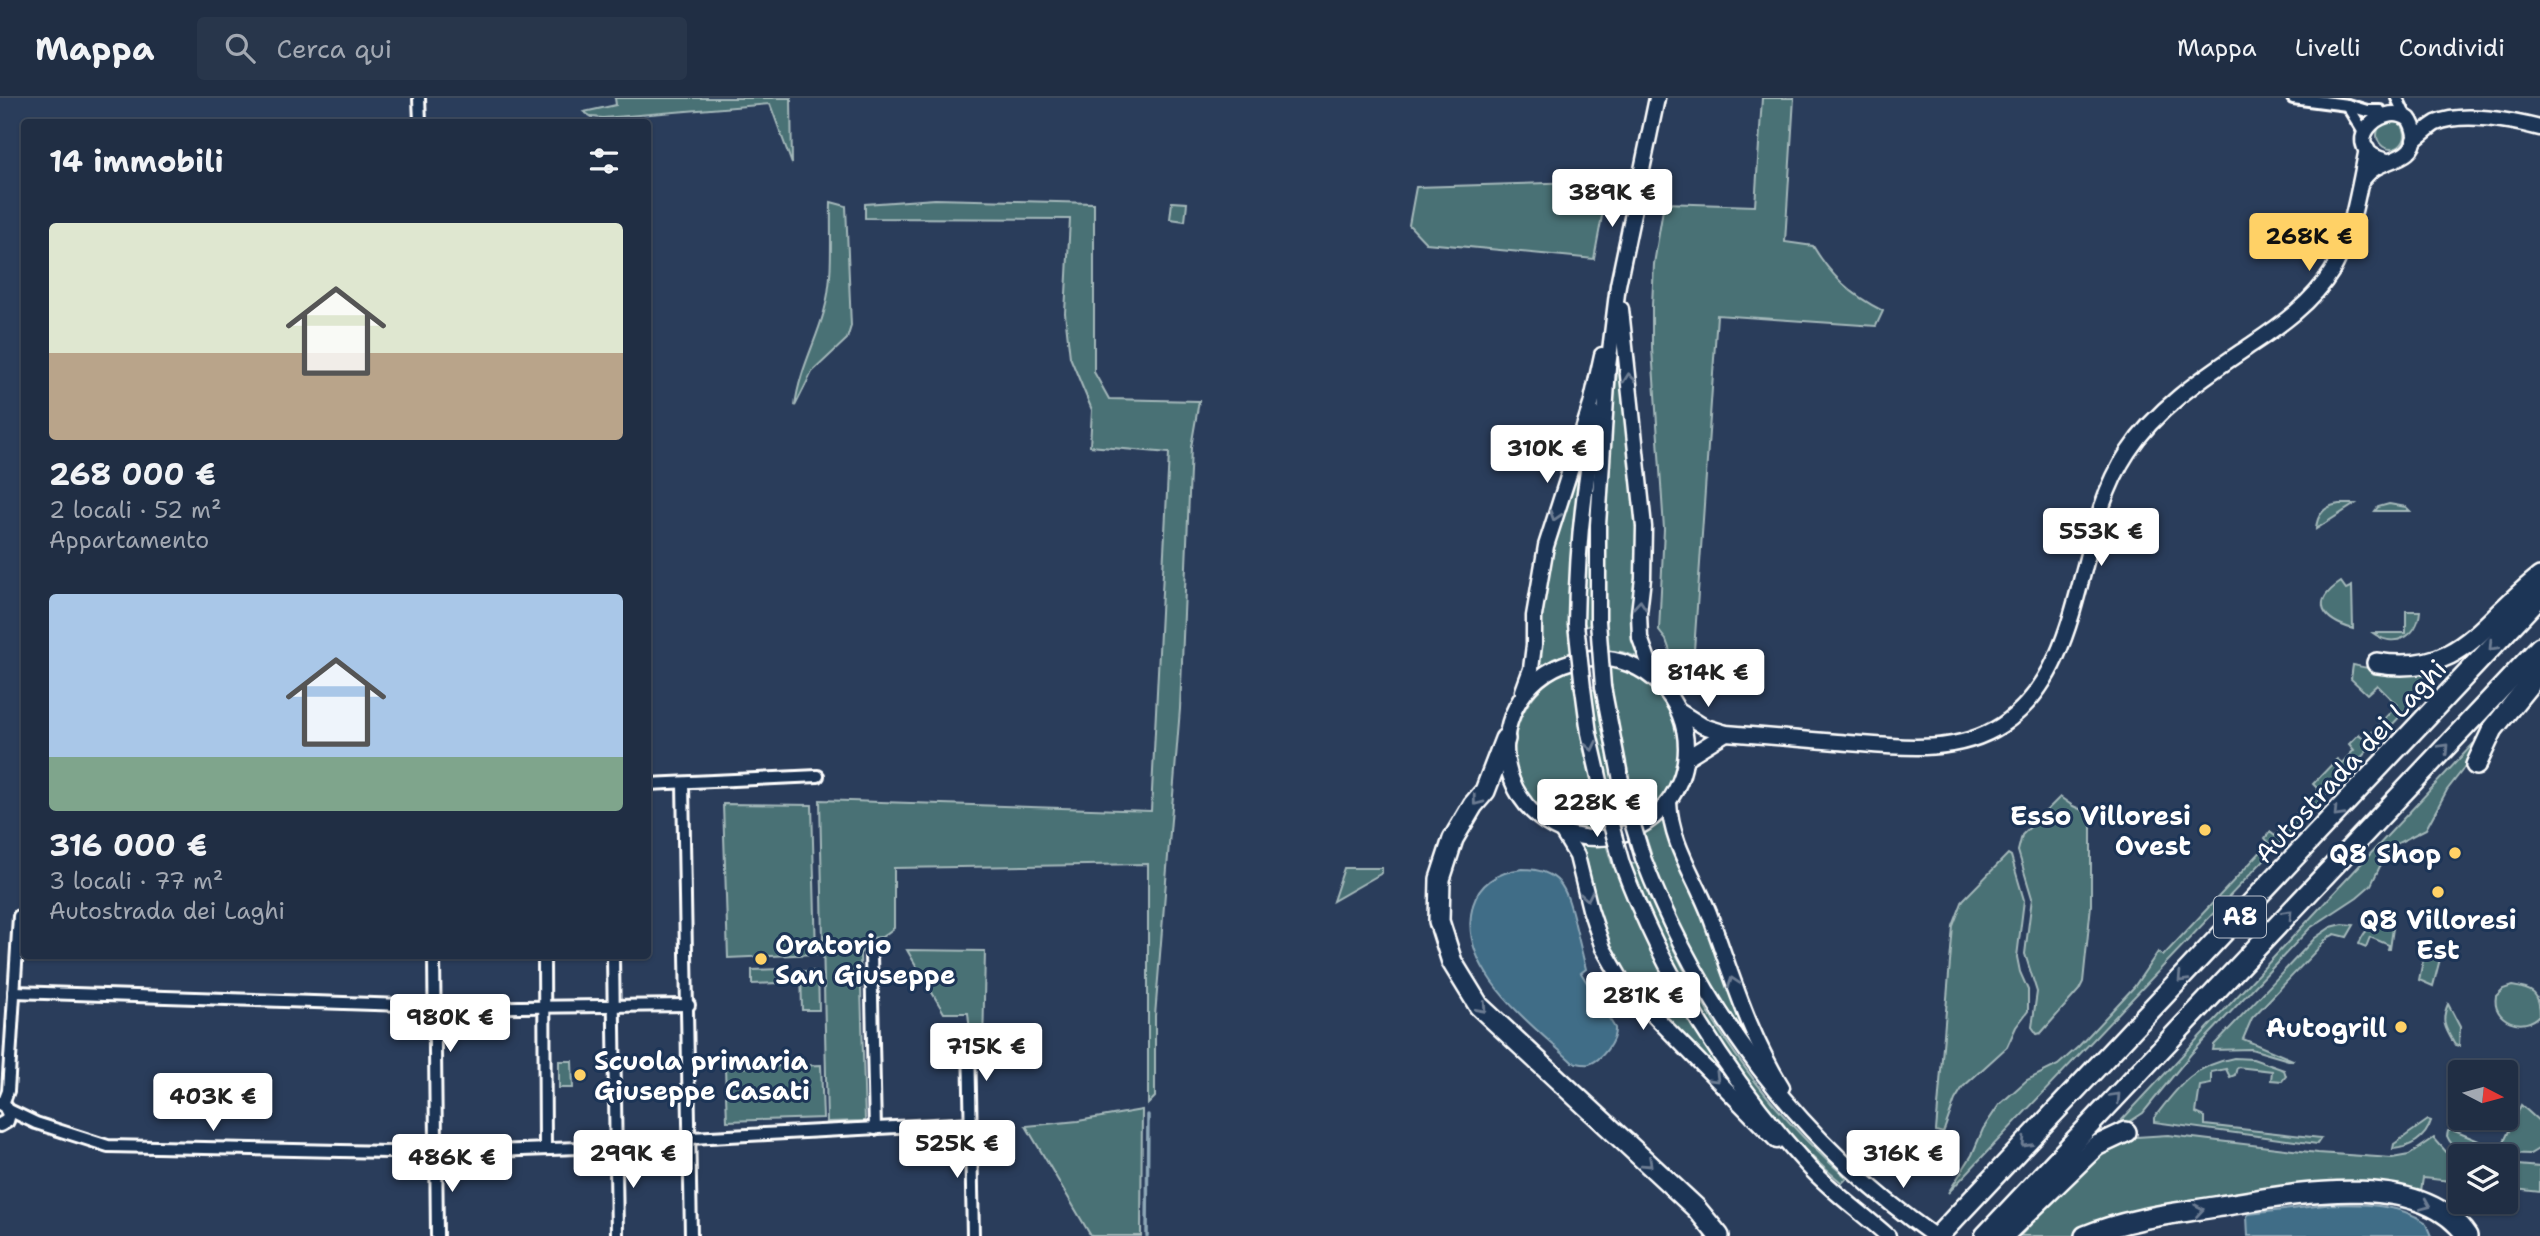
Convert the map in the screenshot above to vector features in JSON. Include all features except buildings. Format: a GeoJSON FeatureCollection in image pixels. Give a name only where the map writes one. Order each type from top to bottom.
{"type":"FeatureCollection","features":[{"type":"Feature","properties":{"kind":"highway"},"geometry":{"type":"LineString","coordinates":[[2377,663],[2420,666],[2459,649],[2540,577]]}},
{"type":"Feature","properties":{"kind":"highway","name":"Autostrada dei Laghi"},"geometry":{"type":"LineString","coordinates":[[1936,1236],[2540,597]]}},
{"type":"Feature","properties":{"kind":"highway","name":"A8"},"geometry":{"type":"LineString","coordinates":[[1985,1236],[2540,646]]}},
{"type":"Feature","properties":{"kind":"highway"},"geometry":{"type":"LineString","coordinates":[[2476,765],[2493,729],[2540,671]]}},
{"type":"Feature","properties":{"kind":"highway"},"geometry":{"type":"LineString","coordinates":[[1505,739],[1485,791],[1473,805],[1453,839],[1440,879],[1439,921],[1452,962],[1479,1006],[1696,1208],[1719,1236]]}},
{"type":"Feature","properties":{"kind":"highway"},"geometry":{"type":"LineString","coordinates":[[2003,1236],[2096,1146],[2126,1132]]}},
{"type":"Feature","properties":{"kind":"highway"},"geometry":{"type":"LineString","coordinates":[[2085,1236],[2145,1219],[2270,1198],[2337,1191],[2375,1192],[2416,1201],[2449,1217],[2467,1236]]}},
{"type":"Feature","properties":{"kind":"main road"},"geometry":{"type":"LineString","coordinates":[[1618,285],[1644,527],[1640,638],[1648,660],[1679,711],[1685,734],[1686,758],[1680,781],[1669,802],[1653,819],[1632,831],[1610,838],[1586,839],[1563,833],[1542,822],[1525,806],[1513,785],[1506,763],[1505,739],[1511,716],[1531,669],[1534,616],[1546,546],[1591,405],[1657,98]]}},
{"type":"Feature","properties":{"kind":"main road"},"geometry":{"type":"LineString","coordinates":[[1679,711],[1703,726],[1726,733],[1909,748],[1934,747],[1976,737],[2000,726],[2021,710],[2045,682],[2063,642],[2094,529],[2106,495],[2127,452],[2148,425],[2174,401],[2203,377],[2276,328],[2321,286],[2343,247],[2367,149],[2363,131],[2370,117],[2385,106],[2436,124]]}},
{"type":"Feature","properties":{"kind":"main road"},"geometry":{"type":"LineString","coordinates":[[2406,115],[2413,124],[2414,140]]}},
{"type":"Feature","properties":{"kind":"main road"},"geometry":{"type":"LineString","coordinates":[[2514,121],[2540,116]]}},
{"type":"Feature","properties":{"kind":"main road"},"geometry":{"type":"LineString","coordinates":[[2360,183],[2371,170],[2404,156],[2414,140],[2436,124],[2462,118],[2514,121],[2540,128]]}},
{"type":"Feature","properties":{"kind":"main road"},"geometry":{"type":"LineString","coordinates":[[2367,149],[2373,155],[2388,161]]}},
{"type":"Feature","properties":{"kind":"main road"},"geometry":{"type":"LineString","coordinates":[[1618,285],[1608,367],[1598,525],[1598,621],[1603,687],[1624,796],[1643,858],[1669,923],[1713,1002],[1751,1059],[1786,1104],[1827,1147],[1936,1236]]}},
{"type":"Feature","properties":{"kind":"main road"},"geometry":{"type":"LineString","coordinates":[[1608,367],[1586,469],[1577,571],[1576,624],[1589,733],[1605,803],[1622,864],[1649,930],[1690,1007],[1732,1070],[1809,1167]]}},
{"type":"Feature","properties":{"kind":"main road"},"geometry":{"type":"LineString","coordinates":[[1522,695],[1539,678],[1559,665],[1581,658],[1605,658],[1628,663],[1649,675],[1666,691]]}},
{"type":"Feature","properties":{"kind":"main road"},"geometry":{"type":"LineString","coordinates":[[1686,758],[1726,733]]}},
{"type":"Feature","properties":{"kind":"main road"},"geometry":{"type":"LineString","coordinates":[[1669,802],[1675,842],[1708,912],[1736,993],[1762,1053],[1780,1085],[1827,1147]]}},
{"type":"Feature","properties":{"kind":"main road"},"geometry":{"type":"LineString","coordinates":[[1563,833],[1577,856],[1603,948],[1625,986],[1772,1136],[1888,1236]]}},
{"type":"Feature","properties":{"kind":"street"},"geometry":{"type":"LineString","coordinates":[[419,98],[419,119]]}},
{"type":"Feature","properties":{"kind":"street"},"geometry":{"type":"LineString","coordinates":[[2293,98],[2347,105],[2367,111],[2385,106]]}},
{"type":"Feature","properties":{"kind":"street"},"geometry":{"type":"LineString","coordinates":[[2398,98],[2406,115]]}},
{"type":"Feature","properties":{"kind":"street"},"geometry":{"type":"LineString","coordinates":[[2347,105],[2363,131]]}},
{"type":"Feature","properties":{"kind":"street"},"geometry":{"type":"LineString","coordinates":[[651,784],[818,776]]}},
{"type":"Feature","properties":{"kind":"street"},"geometry":{"type":"LineString","coordinates":[[683,783],[691,1236]]}},
{"type":"Feature","properties":{"kind":"street"},"geometry":{"type":"LineString","coordinates":[[19,916],[8,1091],[3,1117],[36,1123],[108,1146],[436,1153],[971,1124]]}},
{"type":"Feature","properties":{"kind":"street"},"geometry":{"type":"LineString","coordinates":[[871,955],[875,1129]]}},
{"type":"Feature","properties":{"kind":"street"},"geometry":{"type":"LineString","coordinates":[[434,959],[437,1236]]}},
{"type":"Feature","properties":{"kind":"street"},"geometry":{"type":"LineString","coordinates":[[544,959],[545,1149]]}},
{"type":"Feature","properties":{"kind":"street"},"geometry":{"type":"LineString","coordinates":[[613,959],[617,1236]]}},
{"type":"Feature","properties":{"kind":"street"},"geometry":{"type":"LineString","coordinates":[[14,992],[434,1007],[689,1005]]}},
{"type":"Feature","properties":{"kind":"street"},"geometry":{"type":"LineString","coordinates":[[969,1042],[973,1236]]}},
{"type":"Feature","properties":{"kind":"green space"},"geometry":{"type":"Polygon","coordinates":[[[615,98],[791,98],[792,164],[770,104],[603,118],[592,117],[584,112],[616,105],[615,98]]]}},
{"type":"Feature","properties":{"kind":"green space"},"geometry":{"type":"Polygon","coordinates":[[[1762,98],[1794,98],[1785,242],[1813,246],[1843,284],[1883,311],[1876,326],[1717,315],[1692,680],[1677,671],[1666,640],[1659,631],[1664,529],[1652,349],[1654,264],[1664,203],[1755,206],[1762,98]]]}},
{"type":"Feature","properties":{"kind":"green space"},"geometry":{"type":"Polygon","coordinates":[[[2391,121],[2401,125],[2405,135],[2401,145],[2391,149],[2381,145],[2377,135],[2381,125],[2391,121]]]}},
{"type":"Feature","properties":{"kind":"green space"},"geometry":{"type":"Polygon","coordinates":[[[1580,182],[1580,199],[1605,200],[1594,259],[1426,243],[1409,225],[1416,187],[1580,182]]]}},
{"type":"Feature","properties":{"kind":"green space"},"geometry":{"type":"Polygon","coordinates":[[[935,199],[1094,203],[1094,372],[1109,399],[1199,401],[1191,447],[1180,709],[1155,1016],[1155,1097],[1148,1104],[1148,864],[894,868],[894,928],[882,937],[872,938],[860,954],[865,1121],[827,1122],[820,800],[1151,811],[1169,453],[1090,446],[1092,410],[1070,357],[1065,313],[1070,219],[865,218],[865,204],[935,199]]]}},
{"type":"Feature","properties":{"kind":"green space"},"geometry":{"type":"Polygon","coordinates":[[[831,202],[846,206],[851,326],[847,339],[812,372],[795,406],[800,381],[827,299],[831,202]]]}},
{"type":"Feature","properties":{"kind":"green space"},"geometry":{"type":"Polygon","coordinates":[[[1172,202],[1187,203],[1185,221],[1170,219],[1172,202]]]}},
{"type":"Feature","properties":{"kind":"green space"},"geometry":{"type":"Polygon","coordinates":[[[1619,359],[1636,500],[1638,561],[1633,617],[1636,645],[1641,658],[1607,651],[1600,582],[1607,450],[1619,359]]]}},
{"type":"Feature","properties":{"kind":"green space"},"geometry":{"type":"Polygon","coordinates":[[[1597,452],[1590,555],[1592,624],[1583,628],[1581,573],[1597,452]]]}},
{"type":"Feature","properties":{"kind":"green space"},"geometry":{"type":"Polygon","coordinates":[[[1575,471],[1579,473],[1571,551],[1573,652],[1553,659],[1540,668],[1539,614],[1546,566],[1575,471]]]}},
{"type":"Feature","properties":{"kind":"green space"},"geometry":{"type":"Polygon","coordinates":[[[2339,504],[2355,504],[2316,529],[2323,512],[2339,504]]]}},
{"type":"Feature","properties":{"kind":"green space"},"geometry":{"type":"Polygon","coordinates":[[[2389,504],[2406,507],[2410,511],[2375,511],[2378,507],[2389,504]]]}},
{"type":"Feature","properties":{"kind":"green space"},"geometry":{"type":"Polygon","coordinates":[[[2341,582],[2346,589],[2352,586],[2353,629],[2334,621],[2324,610],[2325,597],[2341,582]]]}},
{"type":"Feature","properties":{"kind":"green space"},"geometry":{"type":"Polygon","coordinates":[[[2406,611],[2420,611],[2415,628],[2404,638],[2389,640],[2373,633],[2406,633],[2406,611]]]}},
{"type":"Feature","properties":{"kind":"green space"},"geometry":{"type":"Polygon","coordinates":[[[1608,665],[1634,673],[1655,688],[1670,708],[1678,731],[1679,755],[1674,779],[1661,801],[1641,820],[1633,795],[1629,795],[1608,665]]]}},
{"type":"Feature","properties":{"kind":"green space"},"geometry":{"type":"Polygon","coordinates":[[[2353,665],[2410,673],[2445,669],[1948,1193],[1999,1105],[2027,1080],[2058,1065],[2078,1047],[2134,987],[2158,952],[2163,956],[2269,843],[2265,838],[2270,832],[2275,836],[2319,790],[2313,784],[2337,759],[2342,763],[2354,750],[2349,744],[2359,734],[2365,740],[2397,705],[2377,685],[2367,694],[2351,679],[2353,665]]]}},
{"type":"Feature","properties":{"kind":"green space"},"geometry":{"type":"Polygon","coordinates":[[[1574,667],[1583,747],[1598,805],[1594,807],[1602,831],[1565,824],[1546,814],[1528,796],[1518,776],[1514,755],[1516,733],[1523,712],[1536,694],[1553,678],[1574,667]]]}},
{"type":"Feature","properties":{"kind":"green space"},"geometry":{"type":"Polygon","coordinates":[[[1596,689],[1618,802],[1610,803],[1588,691],[1596,689]]]}},
{"type":"Feature","properties":{"kind":"green space"},"geometry":{"type":"Polygon","coordinates":[[[2473,744],[2477,747],[2447,790],[2426,829],[2392,846],[2371,885],[2310,928],[2191,1054],[2143,1113],[2123,1126],[2118,1124],[2473,744]]]}},
{"type":"Feature","properties":{"kind":"green space"},"geometry":{"type":"Polygon","coordinates":[[[2060,797],[2091,814],[2091,905],[2083,982],[2041,1033],[2037,1034],[2032,1027],[2037,992],[2025,954],[2032,898],[2018,851],[2022,835],[2060,797]]]}},
{"type":"Feature","properties":{"kind":"green space"},"geometry":{"type":"Polygon","coordinates":[[[723,804],[812,805],[816,954],[728,958],[723,804]]]}},
{"type":"Feature","properties":{"kind":"green space"},"geometry":{"type":"Polygon","coordinates":[[[1665,817],[1705,918],[1738,1016],[1756,1057],[1688,950],[1648,855],[1651,853],[1644,832],[1665,817]]]}},
{"type":"Feature","properties":{"kind":"green space"},"geometry":{"type":"Polygon","coordinates":[[[1579,843],[1606,844],[1613,867],[1616,866],[1639,923],[1666,978],[1732,1086],[1662,1019],[1632,982],[1604,931],[1587,863],[1579,843]]]}},
{"type":"Feature","properties":{"kind":"green space"},"geometry":{"type":"Polygon","coordinates":[[[2008,854],[2011,856],[2024,900],[2017,957],[2028,990],[2028,1011],[2016,1027],[2007,1047],[1963,1087],[1955,1100],[1943,1133],[1936,1131],[1953,926],[1963,900],[2008,854]]]}},
{"type":"Feature","properties":{"kind":"green space"},"geometry":{"type":"Polygon","coordinates":[[[1638,863],[1674,951],[1722,1034],[1749,1074],[1780,1111],[1812,1146],[1847,1178],[1842,1183],[1806,1151],[1773,1116],[1715,1037],[1667,952],[1647,908],[1629,864],[1638,863]]]}},
{"type":"Feature","properties":{"kind":"green space"},"geometry":{"type":"Polygon","coordinates":[[[1344,868],[1382,868],[1382,873],[1333,901],[1344,868]]]}},
{"type":"Feature","properties":{"kind":"green space"},"geometry":{"type":"Polygon","coordinates":[[[2394,921],[2390,949],[2389,945],[2370,937],[2366,947],[2359,944],[2372,926],[2394,921]]]}},
{"type":"Feature","properties":{"kind":"green space"},"geometry":{"type":"Polygon","coordinates":[[[2354,925],[2347,937],[2335,934],[2329,937],[2252,1018],[2243,1039],[2292,1061],[2251,1049],[2213,1050],[2214,1045],[2315,938],[2331,927],[2354,925]]]}},
{"type":"Feature","properties":{"kind":"green space"},"geometry":{"type":"Polygon","coordinates":[[[907,950],[985,951],[983,1049],[972,1049],[968,1013],[944,1013],[907,950]]]}},
{"type":"Feature","properties":{"kind":"green space"},"geometry":{"type":"Polygon","coordinates":[[[2424,956],[2440,959],[2433,986],[2419,980],[2424,956]]]}},
{"type":"Feature","properties":{"kind":"green space"},"geometry":{"type":"Polygon","coordinates":[[[778,969],[778,983],[752,984],[752,970],[778,969]]]}},
{"type":"Feature","properties":{"kind":"green space"},"geometry":{"type":"Polygon","coordinates":[[[801,971],[818,971],[819,1010],[802,1010],[801,971]]]}},
{"type":"Feature","properties":{"kind":"green space"},"geometry":{"type":"Polygon","coordinates":[[[2512,986],[2534,993],[2539,1002],[2540,1015],[2526,1023],[2510,1022],[2504,1018],[2496,1005],[2496,996],[2503,989],[2512,986]]]}},
{"type":"Feature","properties":{"kind":"green space"},"geometry":{"type":"Polygon","coordinates":[[[2448,1004],[2460,1027],[2459,1046],[2455,1045],[2445,1026],[2444,1016],[2448,1004]]]}},
{"type":"Feature","properties":{"kind":"green space"},"geometry":{"type":"Polygon","coordinates":[[[2234,1058],[2253,1059],[2284,1070],[2286,1076],[2282,1081],[2271,1080],[2272,1071],[2237,1067],[2235,1075],[2230,1077],[2226,1069],[2211,1072],[2211,1084],[2200,1086],[2196,1113],[2205,1117],[2205,1125],[2321,1138],[2317,1144],[2154,1122],[2154,1118],[2188,1079],[2207,1066],[2234,1058]]]}},
{"type":"Feature","properties":{"kind":"green space"},"geometry":{"type":"Polygon","coordinates":[[[559,1061],[572,1061],[573,1088],[559,1088],[559,1061]]]}},
{"type":"Feature","properties":{"kind":"green space"},"geometry":{"type":"Polygon","coordinates":[[[821,1065],[823,1118],[727,1121],[725,1068],[821,1065]]]}},
{"type":"Feature","properties":{"kind":"green space"},"geometry":{"type":"Polygon","coordinates":[[[2521,1105],[2540,1122],[2540,1148],[2530,1154],[2518,1154],[2518,1144],[2503,1144],[2509,1130],[2518,1130],[2518,1111],[2521,1105]]]}},
{"type":"Feature","properties":{"kind":"green space"},"geometry":{"type":"Polygon","coordinates":[[[1142,1110],[1141,1236],[1091,1236],[1026,1126],[1078,1121],[1142,1110]]]}},
{"type":"Feature","properties":{"kind":"green space"},"geometry":{"type":"Polygon","coordinates":[[[2428,1120],[2431,1121],[2429,1127],[2421,1137],[2405,1147],[2393,1149],[2394,1144],[2428,1120]]]}},
{"type":"Feature","properties":{"kind":"green space"},"geometry":{"type":"Polygon","coordinates":[[[2452,1130],[2481,1144],[2453,1144],[2447,1136],[2448,1131],[2452,1130]]]}},
{"type":"Feature","properties":{"kind":"green space"},"geometry":{"type":"Polygon","coordinates":[[[2168,1135],[2318,1153],[2392,1158],[2409,1155],[2434,1138],[2448,1154],[2448,1181],[2423,1178],[2420,1197],[2400,1192],[2093,1227],[2073,1236],[2020,1236],[2095,1155],[2117,1141],[2168,1135]]]}},
{"type":"Feature","properties":{"kind":"green space"},"geometry":{"type":"Polygon","coordinates":[[[2518,1165],[2540,1167],[2540,1192],[2518,1189],[2518,1165]]]}},
{"type":"Feature","properties":{"kind":"water"},"geometry":{"type":"Polygon","coordinates":[[[1522,869],[1545,872],[1559,882],[1564,890],[1586,969],[1581,973],[1615,1028],[1607,1049],[1599,1059],[1589,1064],[1572,1062],[1518,1012],[1486,973],[1475,951],[1470,929],[1473,905],[1480,890],[1498,876],[1522,869]]]}},
{"type":"Feature","properties":{"kind":"water"},"geometry":{"type":"Polygon","coordinates":[[[2333,1204],[2393,1208],[2425,1222],[2431,1236],[2248,1236],[2249,1214],[2333,1204]]]}},
{"type":"Feature","properties":{"kind":"waterway"},"geometry":{"type":"LineString","coordinates":[[1147,1236],[1148,1115]]}},
{"type":"Feature","properties":{"kind":"place","name":"Esso Villoresi Ovest"},"geometry":{"type":"Point","coordinates":[2205,830]}},
{"type":"Feature","properties":{"kind":"place","name":"Q8 Shop"},"geometry":{"type":"Point","coordinates":[2455,853]}},
{"type":"Feature","properties":{"kind":"place","name":"Q8 Villoresi Est"},"geometry":{"type":"Point","coordinates":[2438,892]}},
{"type":"Feature","properties":{"kind":"place","name":"Oratorio San Giuseppe"},"geometry":{"type":"Point","coordinates":[761,959]}},
{"type":"Feature","properties":{"kind":"place","name":"Autogrill"},"geometry":{"type":"Point","coordinates":[2401,1027]}},
{"type":"Feature","properties":{"kind":"place","name":"Scuola primaria Giuseppe Casati"},"geometry":{"type":"Point","coordinates":[580,1075]}}]}
